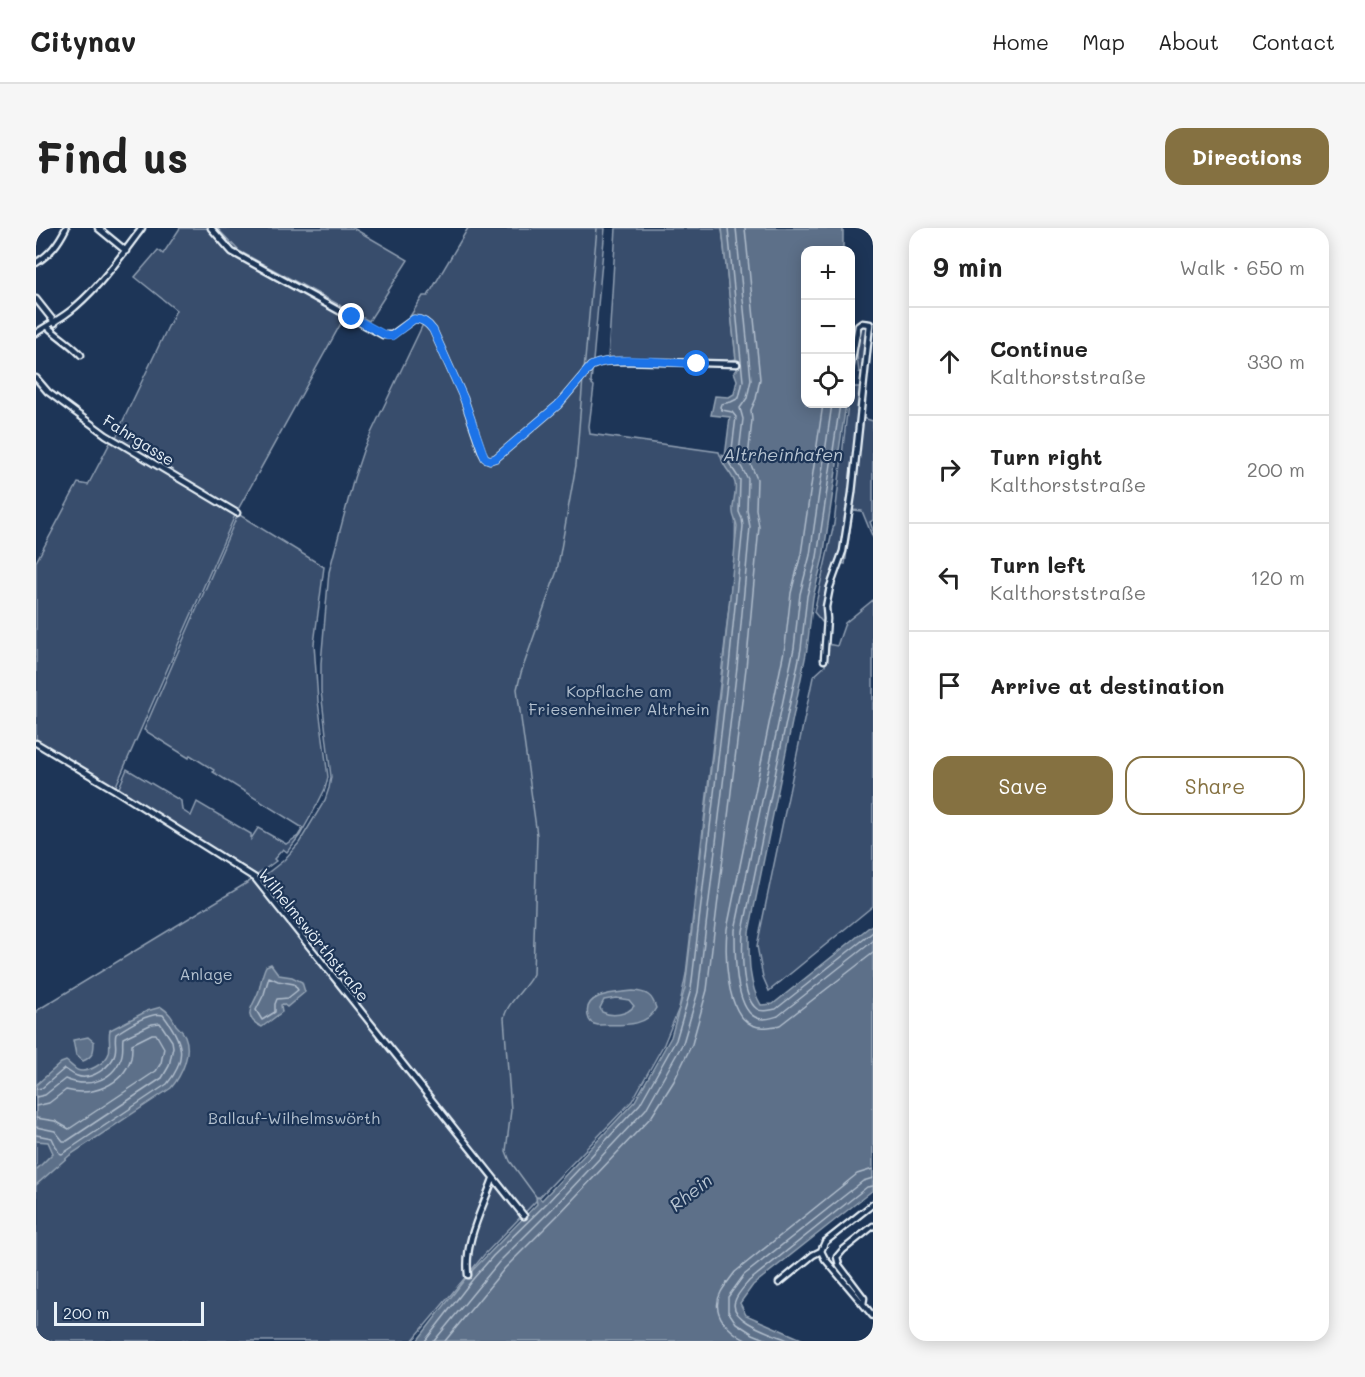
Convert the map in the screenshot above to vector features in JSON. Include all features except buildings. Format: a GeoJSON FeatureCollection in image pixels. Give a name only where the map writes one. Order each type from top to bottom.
{"type":"FeatureCollection","features":[{"type":"Feature","properties":{"kind":"street"},"geometry":{"type":"LineString","coordinates":[[36,264],[52,251],[66,228]]}},
{"type":"Feature","properties":{"kind":"street"},"geometry":{"type":"LineString","coordinates":[[98,228],[126,251]]}},
{"type":"Feature","properties":{"kind":"street"},"geometry":{"type":"LineString","coordinates":[[36,333],[55,323],[84,299],[126,251],[142,228]]}},
{"type":"Feature","properties":{"kind":"street"},"geometry":{"type":"LineString","coordinates":[[211,228],[232,252],[383,335],[392,336],[414,319],[423,320],[429,324],[464,399],[485,458],[490,460],[496,458],[553,410],[591,366],[604,361],[737,364]]}},
{"type":"Feature","properties":{"kind":"street"},"geometry":{"type":"LineString","coordinates":[[36,299],[55,323]]}},
{"type":"Feature","properties":{"kind":"street"},"geometry":{"type":"LineString","coordinates":[[824,660],[826,607],[830,587],[843,551],[852,493],[870,324],[862,322],[858,326],[853,354]]}},
{"type":"Feature","properties":{"kind":"street"},"geometry":{"type":"LineString","coordinates":[[47,326],[58,338],[68,341],[81,354]]}},
{"type":"Feature","properties":{"kind":"street","name":"Fahrgasse"},"geometry":{"type":"LineString","coordinates":[[36,378],[48,392],[106,435],[237,513]]}},
{"type":"Feature","properties":{"kind":"street"},"geometry":{"type":"LineString","coordinates":[[865,378],[873,381]]}},
{"type":"Feature","properties":{"kind":"street","name":"Wilhelmswörthstraße"},"geometry":{"type":"LineString","coordinates":[[36,744],[115,790],[255,878],[524,1216]]}},
{"type":"Feature","properties":{"kind":"street"},"geometry":{"type":"LineString","coordinates":[[468,1275],[467,1258],[471,1241],[493,1179]]}},
{"type":"Feature","properties":{"kind":"street"},"geometry":{"type":"LineString","coordinates":[[779,1283],[821,1251],[825,1242],[873,1204]]}},
{"type":"Feature","properties":{"kind":"street"},"geometry":{"type":"LineString","coordinates":[[863,1304],[864,1298],[838,1265],[837,1257],[873,1226]]}},
{"type":"Feature","properties":{"kind":"street"},"geometry":{"type":"LineString","coordinates":[[821,1251],[825,1259],[873,1317]]}},
{"type":"Feature","properties":{"kind":"green space"},"geometry":{"type":"Polygon","coordinates":[[[180,228],[208,228],[230,253],[345,316],[236,513],[115,788],[36,739],[36,562],[78,483],[88,485],[111,441],[121,428],[176,310],[135,277],[158,250],[163,254],[180,228]]]}},
{"type":"Feature","properties":{"kind":"green space"},"geometry":{"type":"Polygon","coordinates":[[[217,228],[353,228],[408,260],[369,321],[239,251],[217,228]]]}},
{"type":"Feature","properties":{"kind":"green space","name":"Ballauf-Wilhelmswörth"},"geometry":{"type":"Polygon","coordinates":[[[468,228],[605,228],[591,383],[594,386],[590,434],[719,452],[720,455],[731,457],[736,480],[735,556],[686,974],[679,1008],[664,1044],[632,1101],[484,1255],[412,1341],[36,1341],[36,1011],[255,878],[265,875],[284,860],[299,843],[325,800],[331,777],[321,691],[321,663],[329,572],[364,448],[425,320],[416,317],[409,318],[423,296],[428,296],[468,228]]]}},
{"type":"Feature","properties":{"kind":"green space"},"geometry":{"type":"Polygon","coordinates":[[[616,228],[722,228],[736,359],[720,363],[608,359],[616,228]]]}},
{"type":"Feature","properties":{"kind":"green space"},"geometry":{"type":"Polygon","coordinates":[[[864,324],[869,325],[862,373],[859,372],[857,347],[864,324]]]}},
{"type":"Feature","properties":{"kind":"green space"},"geometry":{"type":"Polygon","coordinates":[[[855,387],[861,387],[858,415],[873,421],[873,520],[870,522],[873,538],[862,511],[853,510],[845,564],[836,562],[826,587],[823,623],[814,612],[834,524],[848,408],[855,408],[855,387]]]}},
{"type":"Feature","properties":{"kind":"green space"},"geometry":{"type":"Polygon","coordinates":[[[238,514],[324,567],[314,644],[318,701],[328,777],[325,789],[300,835],[287,852],[283,849],[274,859],[276,861],[257,875],[118,790],[127,769],[181,801],[182,810],[191,816],[197,802],[251,834],[251,839],[258,828],[286,844],[298,836],[303,828],[190,755],[189,758],[144,730],[238,514]]]}},
{"type":"Feature","properties":{"kind":"green space"},"geometry":{"type":"Polygon","coordinates":[[[873,600],[873,906],[769,991],[763,977],[757,946],[813,677],[825,666],[827,644],[837,646],[845,623],[873,600]]]}},
{"type":"Feature","properties":{"kind":"water"},"geometry":{"type":"Polygon","coordinates":[[[722,228],[843,228],[843,246],[801,246],[801,408],[845,408],[823,558],[813,597],[807,649],[749,932],[749,951],[751,979],[757,997],[761,1005],[773,1004],[873,924],[873,1190],[753,1285],[740,1303],[746,1315],[806,1341],[417,1341],[468,1275],[537,1204],[536,1198],[542,1200],[635,1101],[671,1037],[685,988],[737,526],[733,515],[735,483],[721,457],[725,457],[730,417],[711,415],[715,396],[729,397],[734,394],[737,380],[734,372],[737,370],[722,228]]]}},
{"type":"Feature","properties":{"kind":"water"},"geometry":{"type":"Polygon","coordinates":[[[271,964],[279,975],[292,977],[302,982],[305,992],[287,1007],[281,1005],[282,1012],[262,1027],[251,1019],[250,1010],[266,966],[271,964]]]}},
{"type":"Feature","properties":{"kind":"water"},"geometry":{"type":"Polygon","coordinates":[[[642,992],[653,1000],[656,1008],[646,1019],[623,1025],[598,1025],[590,1021],[588,1008],[596,998],[611,993],[642,992]],[[616,998],[604,1000],[600,1008],[606,1014],[623,1013],[634,1006],[629,1000],[616,998]]]}},
{"type":"Feature","properties":{"kind":"water"},"geometry":{"type":"Polygon","coordinates":[[[161,1007],[170,1015],[187,1043],[185,1064],[175,1083],[171,1088],[70,1155],[36,1185],[36,1170],[53,1153],[48,1142],[36,1141],[36,1085],[66,1061],[81,1071],[96,1067],[109,1053],[110,1030],[147,1011],[161,1007]]]}},
{"type":"Feature","properties":{"kind":"water"},"geometry":{"type":"Polygon","coordinates":[[[88,1037],[94,1042],[93,1051],[89,1058],[83,1061],[76,1055],[73,1040],[88,1037]]]}},
{"type":"Feature","properties":{"kind":"waterway"},"geometry":{"type":"LineString","coordinates":[[584,371],[597,228]]}},
{"type":"Feature","properties":{"kind":"waterway"},"geometry":{"type":"LineString","coordinates":[[537,1198],[510,1161],[506,1151],[511,1110],[504,1018],[509,1006],[533,974],[537,835],[517,689],[557,571],[576,465],[583,378]]}},
{"type":"Feature","properties":{"kind":"route"},"geometry":{"type":"LineString","coordinates":[[352,317],[387,336],[392,336],[414,319],[423,320],[429,324],[464,399],[485,458],[490,460],[496,458],[558,405],[591,366],[604,361],[697,364]]}},
{"type":"Feature","properties":{"kind":"water label","name":"Altrheinhafen"},"geometry":{"type":"Point","coordinates":[783,455]}},
{"type":"Feature","properties":{"kind":"water label","name":"Rhein"},"geometry":{"type":"Point","coordinates":[691,1193]}},
{"type":"Feature","properties":{"kind":"park label","name":"Kopflache am Friesenheimer Altrhein"},"geometry":{"type":"Point","coordinates":[619,700]}},
{"type":"Feature","properties":{"kind":"park label","name":"Anlage"},"geometry":{"type":"Point","coordinates":[206,974]}}]}
